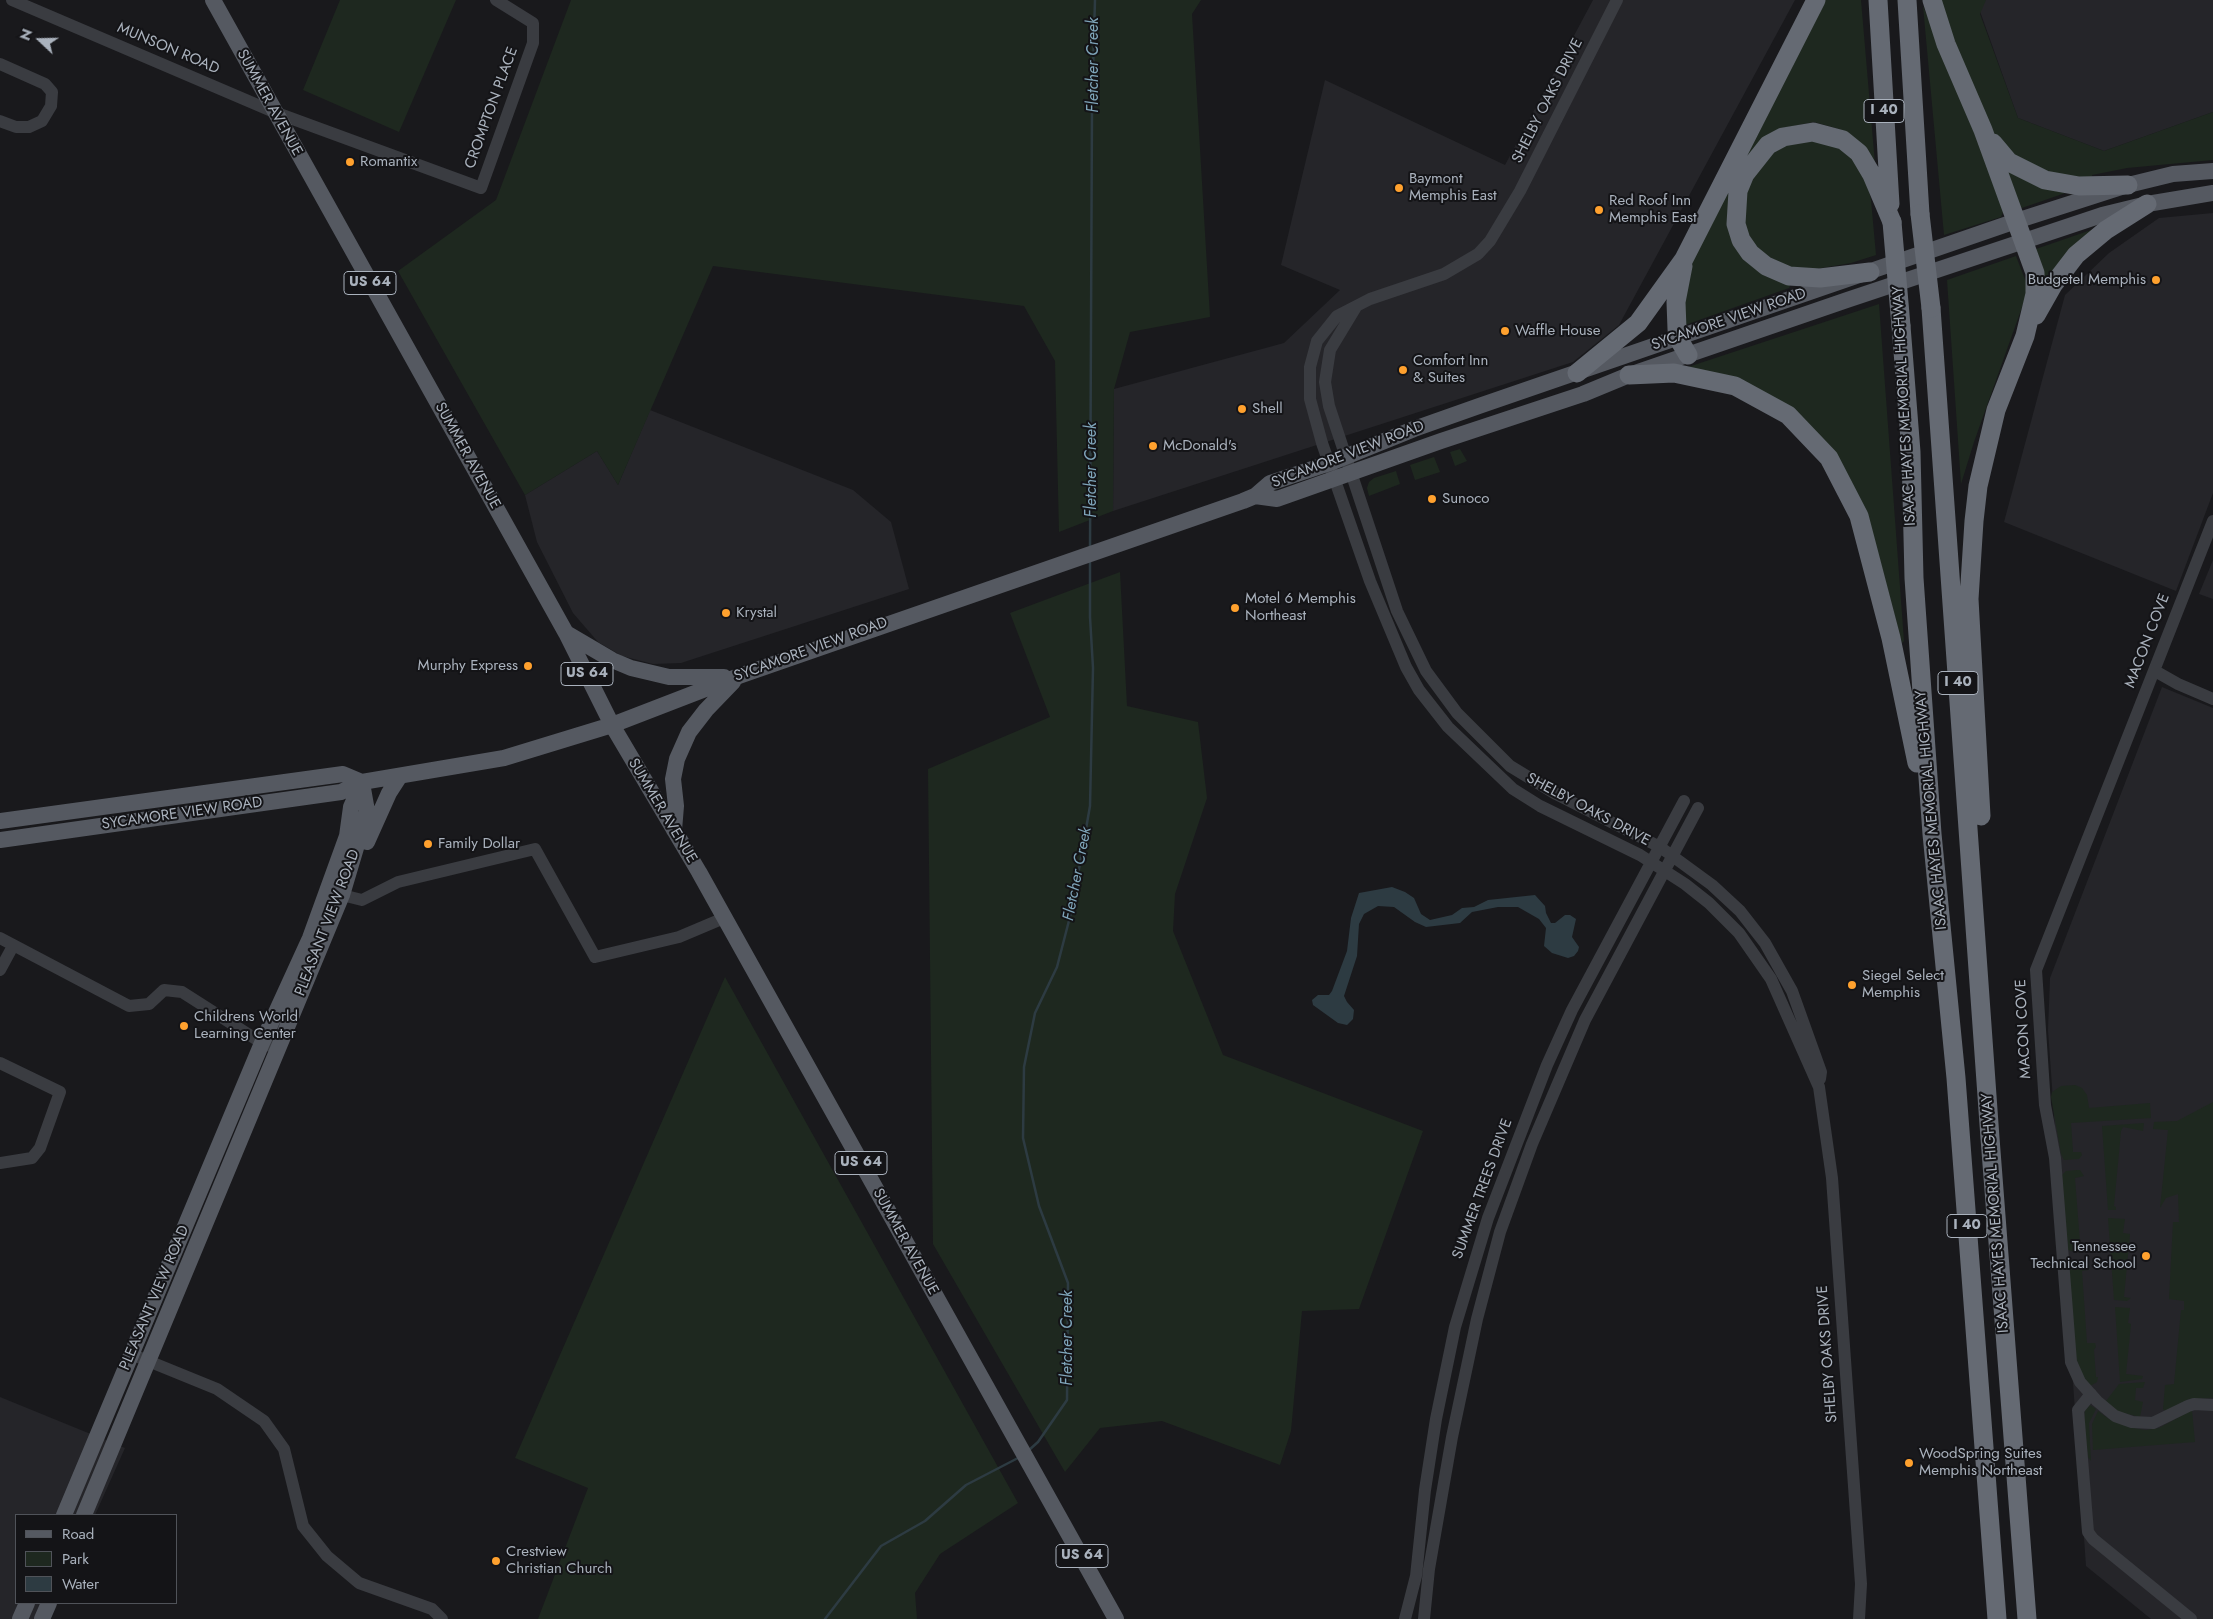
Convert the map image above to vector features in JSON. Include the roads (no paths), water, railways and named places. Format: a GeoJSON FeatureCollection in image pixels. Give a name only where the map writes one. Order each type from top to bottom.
{"type":"FeatureCollection","features":[{"type":"Feature","properties":{"kind":"highway"},"geometry":{"type":"LineString","coordinates":[[1578,373],[1638,323],[1684,260],[1816,0]]}},
{"type":"Feature","properties":{"kind":"highway","name":"ISAAC HAYES MEMORIAL HIGHWAY"},"geometry":{"type":"LineString","coordinates":[[1878,0],[1887,174],[1910,452],[1914,578],[1932,834],[1956,1078],[1997,1619]]}},
{"type":"Feature","properties":{"kind":"highway","name":"ISAAC HAYES MEMORIAL HIGHWAY"},"geometry":{"type":"LineString","coordinates":[[1907,0],[1920,214],[1931,308],[2028,1619]]}},
{"type":"Feature","properties":{"kind":"highway"},"geometry":{"type":"LineString","coordinates":[[1932,0],[1946,44],[1983,130],[2035,273],[2035,294],[2024,336],[1996,410],[1978,486],[1969,599],[1988,958],[1985,1057]]}},
{"type":"Feature","properties":{"kind":"highway"},"geometry":{"type":"LineString","coordinates":[[1983,130],[2008,162],[2045,180],[2079,186],[2128,185]]}},
{"type":"Feature","properties":{"kind":"highway"},"geometry":{"type":"LineString","coordinates":[[1870,272],[1820,278],[1790,276],[1766,266],[1750,253],[1741,240],[1736,224],[1738,191],[1745,174],[1768,145],[1782,137],[1813,132],[1843,140],[1859,154],[1872,175],[1892,222]]}},
{"type":"Feature","properties":{"kind":"highway"},"geometry":{"type":"LineString","coordinates":[[2024,336],[2053,285],[2076,255],[2106,230],[2147,204]]}},
{"type":"Feature","properties":{"kind":"highway"},"geometry":{"type":"LineString","coordinates":[[1684,260],[1676,302],[1678,338],[1688,355]]}},
{"type":"Feature","properties":{"kind":"highway"},"geometry":{"type":"LineString","coordinates":[[1629,375],[1674,374],[1735,386],[1788,415],[1829,458],[1860,516],[1891,638],[1932,834]]}},
{"type":"Feature","properties":{"kind":"main road","name":"SUMMER AVENUE"},"geometry":{"type":"LineString","coordinates":[[213,0],[566,633],[612,725],[724,918],[1116,1619]]}},
{"type":"Feature","properties":{"kind":"main road","name":"SYCAMORE VIEW ROAD"},"geometry":{"type":"LineString","coordinates":[[0,840],[341,792],[362,782],[504,758],[612,725],[739,676],[1255,496],[1270,483],[1330,463],[1345,455],[1414,429],[2016,221],[2128,185],[2174,174],[2213,171]]}},
{"type":"Feature","properties":{"kind":"main road","name":"SYCAMORE VIEW ROAD"},"geometry":{"type":"LineString","coordinates":[[1255,496],[1277,499],[1441,441],[1584,394],[1629,375],[2102,215],[2147,204],[2213,193]]}},
{"type":"Feature","properties":{"kind":"main road"},"geometry":{"type":"LineString","coordinates":[[566,633],[612,660],[631,668],[669,677],[712,678],[739,676]]}},
{"type":"Feature","properties":{"kind":"main road"},"geometry":{"type":"LineString","coordinates":[[674,830],[676,806],[673,779],[677,759],[689,732],[706,710],[739,676]]}},
{"type":"Feature","properties":{"kind":"main road","name":"SYCAMORE VIEW ROAD"},"geometry":{"type":"LineString","coordinates":[[0,821],[343,774],[362,782]]}},
{"type":"Feature","properties":{"kind":"main road"},"geometry":{"type":"LineString","coordinates":[[349,874],[358,865],[377,817],[400,776]]}},
{"type":"Feature","properties":{"kind":"main road","name":"PLEASANT VIEW ROAD"},"geometry":{"type":"LineString","coordinates":[[84,1514],[342,895],[367,811],[362,782]]}},
{"type":"Feature","properties":{"kind":"main road","name":"PLEASANT VIEW ROAD"},"geometry":{"type":"LineString","coordinates":[[64,1514],[262,1043],[310,938],[347,836],[351,807],[362,782]]}},
{"type":"Feature","properties":{"kind":"main road"},"geometry":{"type":"LineString","coordinates":[[66,811],[68,831]]}},
{"type":"Feature","properties":{"kind":"main road"},"geometry":{"type":"LineString","coordinates":[[195,1202],[211,1210]]}},
{"type":"Feature","properties":{"kind":"main road"},"geometry":{"type":"LineString","coordinates":[[20,1619],[27,1604]]}},
{"type":"Feature","properties":{"kind":"main road"},"geometry":{"type":"LineString","coordinates":[[42,1619],[49,1604]]}},
{"type":"Feature","properties":{"kind":"street","name":"MUNSON ROAD"},"geometry":{"type":"LineString","coordinates":[[12,0],[274,112],[481,188]]}},
{"type":"Feature","properties":{"kind":"street","name":"CROMPTON PLACE"},"geometry":{"type":"LineString","coordinates":[[481,188],[533,43],[533,24],[496,0]]}},
{"type":"Feature","properties":{"kind":"street","name":"SHELBY OAKS DRIVE"},"geometry":{"type":"LineString","coordinates":[[1617,0],[1516,198],[1490,241],[1478,254],[1444,274],[1370,299],[1337,316],[1317,341],[1310,367],[1310,399],[1322,444],[1330,463],[1343,476],[1397,610],[1426,671],[1457,713],[1510,766],[1556,794],[1660,847],[1712,885],[1740,911],[1765,943],[1792,991],[1821,1072],[1818,1087]]}},
{"type":"Feature","properties":{"kind":"street"},"geometry":{"type":"LineString","coordinates":[[0,64],[46,84],[52,92],[51,106],[42,121],[29,127],[16,127],[0,121]]}},
{"type":"Feature","properties":{"kind":"street","name":"SHELBY OAKS DRIVE"},"geometry":{"type":"LineString","coordinates":[[1356,307],[1330,350],[1325,372],[1325,382],[1329,406],[1345,455],[1343,476],[1370,581],[1406,667],[1419,690],[1448,727],[1513,789],[1540,806],[1619,843],[1652,862],[1709,903],[1739,933],[1771,978],[1818,1087],[1832,1178],[1861,1584],[1859,1619]]}},
{"type":"Feature","properties":{"kind":"street","name":"MACON COVE"},"geometry":{"type":"LineString","coordinates":[[2213,521],[2036,970],[2045,1105],[2055,1158],[2071,1362],[2080,1382],[2091,1394],[2115,1416],[2132,1422],[2142,1424],[2153,1423],[2194,1404],[2213,1405]]}},
{"type":"Feature","properties":{"kind":"street"},"geometry":{"type":"LineString","coordinates":[[2154,671],[2213,699]]}},
{"type":"Feature","properties":{"kind":"street","name":"SUMMER TREES DRIVE"},"geometry":{"type":"LineString","coordinates":[[1405,1619],[1416,1576],[1422,1514],[1436,1419],[1458,1311],[1488,1218],[1546,1065],[1572,1010],[1684,801]]}},
{"type":"Feature","properties":{"kind":"street","name":"SUMMER TREES DRIVE"},"geometry":{"type":"LineString","coordinates":[[1424,1619],[1438,1516],[1452,1437],[1477,1319],[1500,1232],[1532,1144],[1585,1020],[1698,808]]}},
{"type":"Feature","properties":{"kind":"street"},"geometry":{"type":"LineString","coordinates":[[342,895],[362,900],[398,882],[535,849],[595,958],[679,937],[724,918]]}},
{"type":"Feature","properties":{"kind":"street"},"geometry":{"type":"LineString","coordinates":[[0,938],[129,1006],[149,1004],[164,990],[182,992],[262,1043],[279,1049]]}},
{"type":"Feature","properties":{"kind":"street"},"geometry":{"type":"LineString","coordinates":[[0,970],[13,946]]}},
{"type":"Feature","properties":{"kind":"street"},"geometry":{"type":"LineString","coordinates":[[0,1063],[60,1092],[40,1148],[32,1158],[0,1163]]}},
{"type":"Feature","properties":{"kind":"street"},"geometry":{"type":"LineString","coordinates":[[131,1354],[217,1389],[264,1421],[284,1449],[303,1526],[327,1556],[359,1583],[432,1609],[442,1619]]}},
{"type":"Feature","properties":{"kind":"street"},"geometry":{"type":"LineString","coordinates":[[2091,1394],[2078,1410],[2088,1532],[2093,1539],[2115,1558],[2191,1619]]}},
{"type":"Feature","properties":{"kind":"street"},"geometry":{"type":"LineString","coordinates":[[1422,1514],[1438,1516]]}},
{"type":"Feature","properties":{"kind":"water"},"geometry":{"type":"Polygon","coordinates":[[[1392,887],[1414,898],[1421,914],[1430,920],[1452,915],[1462,908],[1474,907],[1488,900],[1535,895],[1545,906],[1551,923],[1555,923],[1565,915],[1570,915],[1576,919],[1572,937],[1579,947],[1578,951],[1574,956],[1568,958],[1552,953],[1544,946],[1546,928],[1539,919],[1518,907],[1498,907],[1472,912],[1460,923],[1426,927],[1415,922],[1394,907],[1378,906],[1364,914],[1359,924],[1357,956],[1344,996],[1354,1010],[1353,1019],[1347,1025],[1338,1023],[1313,1005],[1312,1000],[1318,995],[1329,995],[1332,991],[1347,951],[1351,918],[1359,893],[1392,887]]]}},
{"type":"Feature","properties":{"kind":"waterway","name":"Fletcher Creek"},"geometry":{"type":"LineString","coordinates":[[1090,548],[1092,105],[1095,0]]}},
{"type":"Feature","properties":{"kind":"waterway","name":"Fletcher Creek"},"geometry":{"type":"LineString","coordinates":[[1029,1450],[1038,1442],[1067,1400],[1068,1283],[1039,1206],[1023,1138],[1024,1067],[1035,1013],[1057,967],[1072,909],[1090,806],[1093,668],[1090,617],[1090,561]]}},
{"type":"Feature","properties":{"kind":"waterway","name":"Fletcher Creek"},"geometry":{"type":"LineString","coordinates":[[825,1619],[881,1546],[925,1521],[966,1485],[1018,1458]]}},
{"type":"Feature","properties":{"kind":"place","name":"Romantix"},"geometry":{"type":"Point","coordinates":[350,162]}},
{"type":"Feature","properties":{"kind":"place","name":"Baymont Memphis East"},"geometry":{"type":"Point","coordinates":[1399,188]}},
{"type":"Feature","properties":{"kind":"place","name":"Red Roof Inn Memphis East"},"geometry":{"type":"Point","coordinates":[1599,210]}},
{"type":"Feature","properties":{"kind":"place","name":"Budgetel Memphis"},"geometry":{"type":"Point","coordinates":[2156,280]}},
{"type":"Feature","properties":{"kind":"place","name":"Waffle House"},"geometry":{"type":"Point","coordinates":[1505,331]}},
{"type":"Feature","properties":{"kind":"place","name":"Comfort Inn & Suites"},"geometry":{"type":"Point","coordinates":[1403,370]}},
{"type":"Feature","properties":{"kind":"place","name":"Shell"},"geometry":{"type":"Point","coordinates":[1242,409]}},
{"type":"Feature","properties":{"kind":"place","name":"McDonald's"},"geometry":{"type":"Point","coordinates":[1153,446]}},
{"type":"Feature","properties":{"kind":"place","name":"Sunoco"},"geometry":{"type":"Point","coordinates":[1432,499]}},
{"type":"Feature","properties":{"kind":"place","name":"Motel 6 Memphis Northeast"},"geometry":{"type":"Point","coordinates":[1235,608]}},
{"type":"Feature","properties":{"kind":"place","name":"Krystal"},"geometry":{"type":"Point","coordinates":[726,613]}},
{"type":"Feature","properties":{"kind":"place","name":"Murphy Express"},"geometry":{"type":"Point","coordinates":[528,666]}},
{"type":"Feature","properties":{"kind":"place","name":"Family Dollar"},"geometry":{"type":"Point","coordinates":[428,844]}},
{"type":"Feature","properties":{"kind":"place","name":"Siegel Select Memphis"},"geometry":{"type":"Point","coordinates":[1852,985]}},
{"type":"Feature","properties":{"kind":"place","name":"Childrens World Learning Center"},"geometry":{"type":"Point","coordinates":[184,1026]}},
{"type":"Feature","properties":{"kind":"place","name":"Tennessee Technical School"},"geometry":{"type":"Point","coordinates":[2146,1256]}},
{"type":"Feature","properties":{"kind":"place","name":"WoodSpring Suites Memphis Northeast"},"geometry":{"type":"Point","coordinates":[1909,1463]}},
{"type":"Feature","properties":{"kind":"place","name":"Crestview Christian Church"},"geometry":{"type":"Point","coordinates":[496,1561]}}]}
